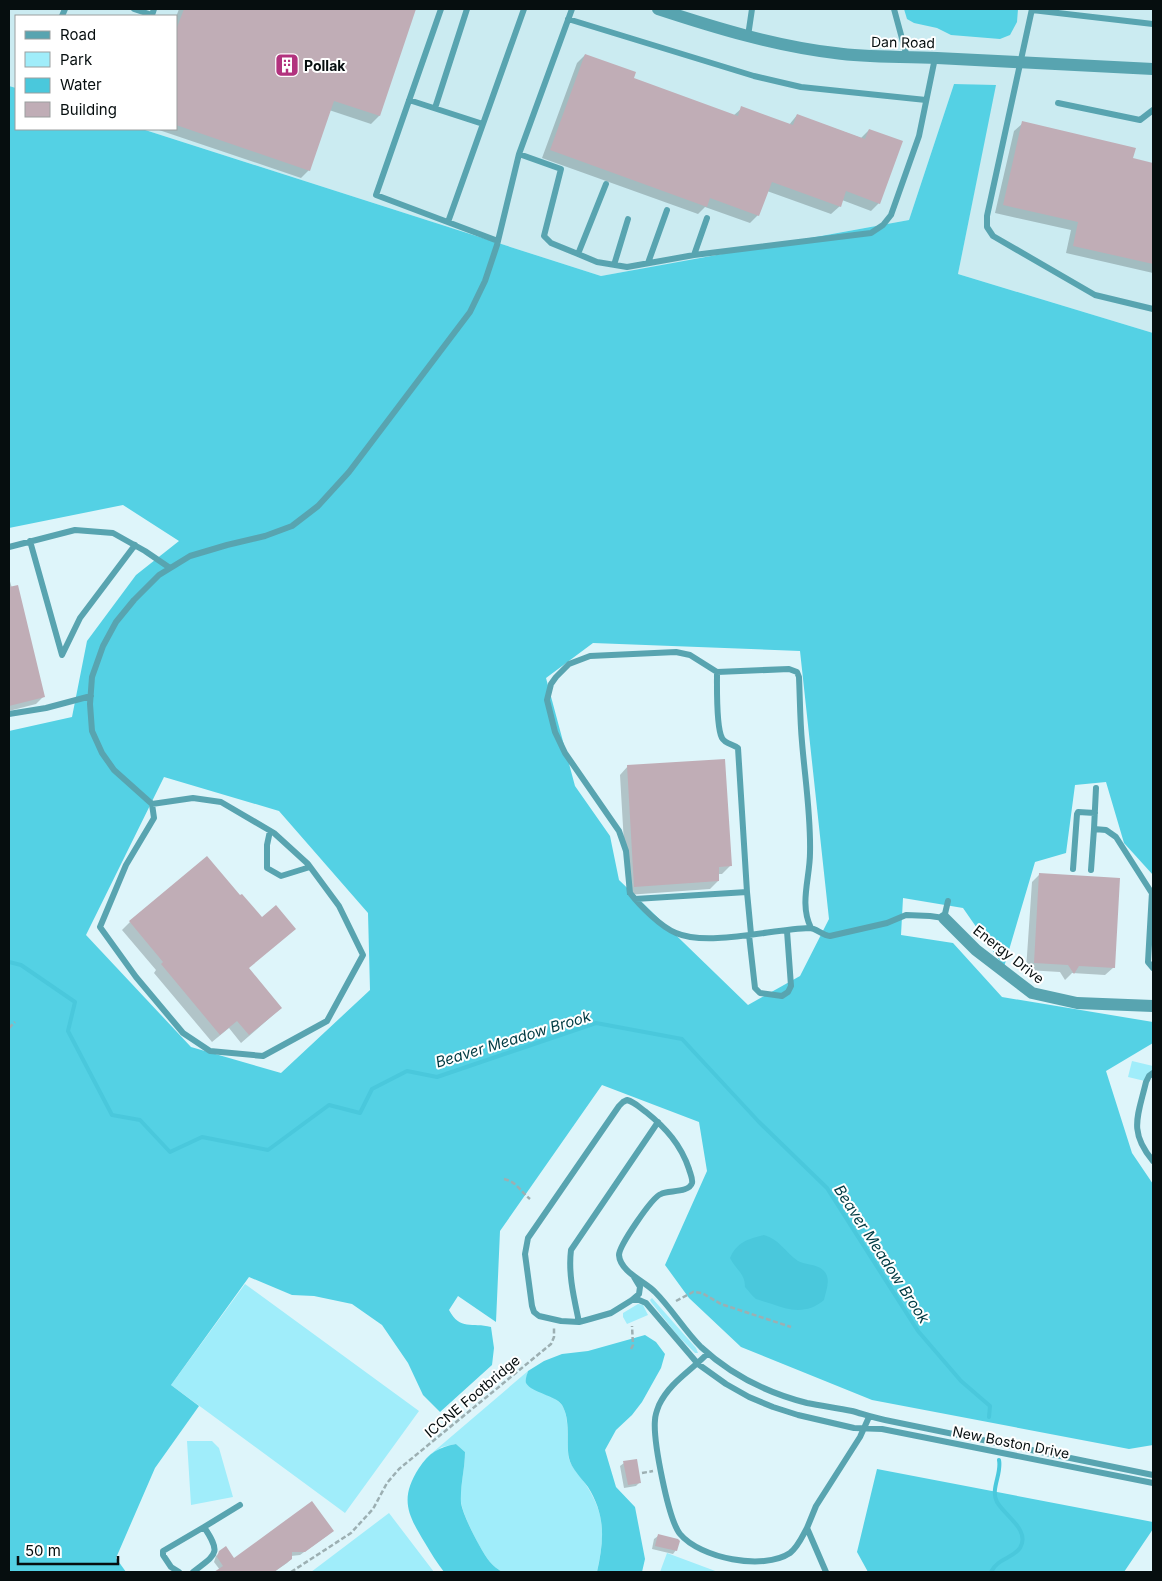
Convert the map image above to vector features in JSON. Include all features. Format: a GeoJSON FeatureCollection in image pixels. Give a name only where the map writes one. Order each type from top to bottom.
{"type":"FeatureCollection","features":[{"type":"Feature","properties":{"kind":"street","name":"Dan Road"},"geometry":{"type":"LineString","coordinates":[[658,9],[748,36],[832,53],[1153,69]]}},
{"type":"Feature","properties":{"kind":"street","name":"Energy Drive"},"geometry":{"type":"LineString","coordinates":[[944,918],[976,950],[1032,993],[1077,1003],[1153,1006]]}},
{"type":"Feature","properties":{"kind":"lane"},"geometry":{"type":"LineString","coordinates":[[134,9],[153,13]]}},
{"type":"Feature","properties":{"kind":"lane"},"geometry":{"type":"LineString","coordinates":[[441,9],[376,195],[498,241]]}},
{"type":"Feature","properties":{"kind":"lane"},"geometry":{"type":"LineString","coordinates":[[435,108],[467,9]]}},
{"type":"Feature","properties":{"kind":"lane"},"geometry":{"type":"LineString","coordinates":[[448,222],[524,9]]}},
{"type":"Feature","properties":{"kind":"lane"},"geometry":{"type":"LineString","coordinates":[[152,804],[193,798],[220,802],[270,831],[310,867],[339,906],[363,955],[327,1021],[263,1056],[210,1051],[183,1033],[136,977],[100,927],[126,865],[154,818],[152,804],[114,770],[102,753],[92,731],[92,677],[103,646],[116,622],[134,600],[160,575],[190,556],[265,536],[292,526],[318,506],[349,472],[470,312],[485,282],[498,241],[519,154],[572,9]]}},
{"type":"Feature","properties":{"kind":"lane"},"geometry":{"type":"LineString","coordinates":[[748,36],[752,9]]}},
{"type":"Feature","properties":{"kind":"lane"},"geometry":{"type":"LineString","coordinates":[[894,9],[906,57]]}},
{"type":"Feature","properties":{"kind":"lane"},"geometry":{"type":"LineString","coordinates":[[1153,24],[1032,9],[987,216],[987,227],[993,236],[1095,295],[1153,309]]}},
{"type":"Feature","properties":{"kind":"lane"},"geometry":{"type":"LineString","coordinates":[[568,19],[764,78],[801,86],[926,100]]}},
{"type":"Feature","properties":{"kind":"lane"},"geometry":{"type":"LineString","coordinates":[[519,154],[561,169],[544,236],[551,244],[597,262],[627,267],[694,255],[871,233],[883,225],[891,215],[919,136],[936,58]]}},
{"type":"Feature","properties":{"kind":"lane"},"geometry":{"type":"LineString","coordinates":[[409,100],[483,124]]}},
{"type":"Feature","properties":{"kind":"lane"},"geometry":{"type":"LineString","coordinates":[[1058,103],[1140,120],[1153,110]]}},
{"type":"Feature","properties":{"kind":"lane"},"geometry":{"type":"LineString","coordinates":[[578,254],[606,184]]}},
{"type":"Feature","properties":{"kind":"lane"},"geometry":{"type":"LineString","coordinates":[[648,263],[667,210]]}},
{"type":"Feature","properties":{"kind":"lane"},"geometry":{"type":"LineString","coordinates":[[694,255],[707,218]]}},
{"type":"Feature","properties":{"kind":"lane"},"geometry":{"type":"LineString","coordinates":[[614,265],[628,219]]}},
{"type":"Feature","properties":{"kind":"lane"},"geometry":{"type":"LineString","coordinates":[[9,547],[75,530],[112,533],[135,545],[170,568]]}},
{"type":"Feature","properties":{"kind":"lane"},"geometry":{"type":"LineString","coordinates":[[30,541],[62,655],[80,618],[135,545]]}},
{"type":"Feature","properties":{"kind":"lane"},"geometry":{"type":"LineString","coordinates":[[811,928],[750,935],[690,937],[665,927],[635,899],[629,890],[626,851],[619,831],[565,753],[555,732],[548,700],[551,684],[562,669],[582,658],[598,655],[682,653],[690,655],[716,672],[794,670],[798,674],[810,853],[805,903],[806,916],[811,928],[823,935],[830,936],[887,923],[906,915],[944,918],[948,901]]}},
{"type":"Feature","properties":{"kind":"lane"},"geometry":{"type":"LineString","coordinates":[[716,672],[718,712],[722,738],[727,743],[738,748],[750,935],[755,988],[760,993],[782,996],[788,992],[790,986],[787,931]]}},
{"type":"Feature","properties":{"kind":"lane"},"geometry":{"type":"LineString","coordinates":[[9,714],[46,708],[91,696]]}},
{"type":"Feature","properties":{"kind":"lane"},"geometry":{"type":"LineString","coordinates":[[1091,870],[1096,788]]}},
{"type":"Feature","properties":{"kind":"lane"},"geometry":{"type":"LineString","coordinates":[[1073,869],[1077,814],[1078,812],[1095,813]]}},
{"type":"Feature","properties":{"kind":"lane"},"geometry":{"type":"LineString","coordinates":[[1094,829],[1106,830],[1116,837],[1152,893],[1148,962],[1153,968]]}},
{"type":"Feature","properties":{"kind":"lane"},"geometry":{"type":"LineString","coordinates":[[270,831],[266,845],[267,868],[281,876],[310,867]]}},
{"type":"Feature","properties":{"kind":"lane"},"geometry":{"type":"LineString","coordinates":[[635,899],[747,892]]}},
{"type":"Feature","properties":{"kind":"lane"},"geometry":{"type":"LineString","coordinates":[[1153,1073],[1146,1082],[1136,1126],[1140,1142],[1153,1161]]}},
{"type":"Feature","properties":{"kind":"lane"},"geometry":{"type":"LineString","coordinates":[[579,1322],[572,1289],[570,1262],[572,1250],[658,1122],[628,1100],[623,1102],[528,1238],[525,1254],[533,1309],[538,1316],[554,1320],[579,1322],[611,1313],[638,1296],[639,1285],[634,1277]]}},
{"type":"Feature","properties":{"kind":"lane","name":"New Boston Drive"},"geometry":{"type":"LineString","coordinates":[[658,1122],[672,1137],[681,1152],[692,1184],[686,1189],[658,1195],[623,1243],[619,1258],[634,1277],[656,1292],[685,1330],[708,1353],[733,1372],[774,1392],[806,1402],[869,1417],[1153,1475]]}},
{"type":"Feature","properties":{"kind":"lane","name":"New Boston Drive"},"geometry":{"type":"LineString","coordinates":[[632,1300],[646,1303],[698,1364],[732,1387],[773,1407],[815,1419],[864,1429],[882,1429],[1153,1483]]}},
{"type":"Feature","properties":{"kind":"lane"},"geometry":{"type":"LineString","coordinates":[[708,1353],[698,1364],[686,1371],[670,1387],[660,1402],[655,1418],[657,1445],[672,1520],[680,1533],[690,1542],[716,1554],[745,1562],[764,1562],[778,1559],[791,1551],[798,1544],[816,1506],[856,1444],[869,1417]]}},
{"type":"Feature","properties":{"kind":"lane"},"geometry":{"type":"LineString","coordinates":[[179,1572],[171,1567],[162,1553],[240,1505]]}},
{"type":"Feature","properties":{"kind":"lane"},"geometry":{"type":"LineString","coordinates":[[193,1572],[211,1558],[215,1550],[214,1541],[204,1527]]}},
{"type":"Feature","properties":{"kind":"lane"},"geometry":{"type":"LineString","coordinates":[[807,1528],[826,1572]]}},
{"type":"Feature","properties":{"kind":"path"},"geometry":{"type":"LineString","coordinates":[[9,1028],[15,1022]]}},
{"type":"Feature","properties":{"kind":"path"},"geometry":{"type":"LineString","coordinates":[[504,1179],[514,1182],[530,1199]]}},
{"type":"Feature","properties":{"kind":"path"},"geometry":{"type":"LineString","coordinates":[[672,1303],[693,1292],[702,1293],[720,1304],[791,1327]]}},
{"type":"Feature","properties":{"kind":"path","name":"ICCNE Footbridge"},"geometry":{"type":"LineString","coordinates":[[291,1572],[351,1533],[373,1509],[387,1483],[399,1468],[553,1341],[554,1320]]}},
{"type":"Feature","properties":{"kind":"path"},"geometry":{"type":"LineString","coordinates":[[631,1349],[633,1345],[632,1326]]}},
{"type":"Feature","properties":{"kind":"path"},"geometry":{"type":"LineString","coordinates":[[642,1473],[653,1471]]}},
{"type":"Feature","properties":{"kind":"shaded area"},"geometry":{"type":"Polygon","coordinates":[[[9,9],[1153,9],[1153,333],[958,274],[995,86],[954,84],[909,220],[601,276],[145,130],[178,130],[178,15],[15,15],[15,88],[9,86],[9,9]]]}},
{"type":"Feature","properties":{"kind":"shaded area"},"geometry":{"type":"Polygon","coordinates":[[[904,9],[1018,9],[1017,22],[1010,35],[1000,39],[951,35],[937,28],[914,23],[907,19],[904,9]]]}},
{"type":"Feature","properties":{"kind":"shaded area"},"geometry":{"type":"Polygon","coordinates":[[[954,84],[996,85],[958,274],[1153,333],[1153,875],[1124,843],[1106,782],[1075,785],[1066,853],[1035,862],[1004,967],[963,908],[903,898],[901,935],[953,943],[1002,997],[1153,1022],[1153,1043],[1106,1071],[1132,1153],[1153,1184],[1153,1445],[1129,1449],[872,1400],[741,1347],[689,1298],[665,1265],[707,1171],[699,1122],[602,1085],[500,1231],[496,1322],[458,1296],[449,1310],[453,1317],[462,1323],[491,1327],[494,1348],[492,1365],[440,1412],[423,1395],[408,1363],[382,1325],[352,1304],[314,1296],[292,1295],[249,1277],[171,1385],[199,1406],[155,1468],[116,1558],[126,1572],[9,1572],[9,731],[72,717],[87,641],[136,575],[179,541],[123,505],[9,528],[9,86],[15,88],[15,130],[145,130],[601,276],[909,220],[954,84]],[[593,643],[546,678],[575,786],[610,836],[619,880],[748,1005],[800,976],[829,919],[800,651],[593,643]],[[164,777],[86,935],[191,1047],[281,1073],[370,990],[368,913],[279,811],[164,777]]]}},
{"type":"Feature","properties":{"kind":"shaded area"},"geometry":{"type":"Polygon","coordinates":[[[645,1335],[656,1342],[665,1354],[661,1368],[642,1402],[632,1415],[616,1430],[605,1450],[616,1487],[635,1507],[645,1559],[642,1572],[597,1572],[602,1539],[601,1518],[588,1487],[570,1462],[565,1411],[559,1402],[529,1386],[526,1383],[526,1378],[528,1371],[544,1361],[562,1354],[588,1351],[645,1335]]]}},
{"type":"Feature","properties":{"kind":"shaded area"},"geometry":{"type":"Polygon","coordinates":[[[456,1444],[465,1452],[461,1496],[462,1509],[486,1557],[502,1572],[444,1572],[410,1515],[408,1507],[409,1489],[419,1468],[435,1452],[456,1444]]]}},
{"type":"Feature","properties":{"kind":"shaded area"},"geometry":{"type":"Polygon","coordinates":[[[877,1469],[1153,1522],[1153,1529],[1124,1572],[868,1572],[857,1552],[877,1469]]]}},
{"type":"Feature","properties":{"kind":"green space"},"geometry":{"type":"Polygon","coordinates":[[[1132,1061],[1153,1066],[1149,1082],[1128,1077],[1132,1061]]]}},
{"type":"Feature","properties":{"kind":"green space"},"geometry":{"type":"Polygon","coordinates":[[[245,1284],[419,1411],[345,1513],[171,1385],[245,1284]]]}},
{"type":"Feature","properties":{"kind":"green space"},"geometry":{"type":"Polygon","coordinates":[[[652,1298],[696,1348],[698,1353],[695,1353],[678,1336],[651,1302],[652,1298]]]}},
{"type":"Feature","properties":{"kind":"green space"},"geometry":{"type":"Polygon","coordinates":[[[638,1304],[643,1305],[648,1315],[627,1324],[623,1313],[638,1304]]]}},
{"type":"Feature","properties":{"kind":"green space"},"geometry":{"type":"Polygon","coordinates":[[[528,1371],[526,1380],[535,1388],[560,1403],[566,1414],[569,1459],[594,1499],[601,1519],[602,1539],[597,1572],[502,1572],[491,1563],[482,1550],[462,1508],[461,1496],[465,1452],[456,1444],[442,1447],[425,1459],[528,1371]]]}},
{"type":"Feature","properties":{"kind":"green space"},"geometry":{"type":"Polygon","coordinates":[[[187,1441],[212,1441],[219,1448],[233,1497],[191,1505],[187,1441]]]}},
{"type":"Feature","properties":{"kind":"green space"},"geometry":{"type":"Polygon","coordinates":[[[389,1513],[434,1572],[311,1572],[315,1569],[389,1513]]]}},
{"type":"Feature","properties":{"kind":"green space"},"geometry":{"type":"Polygon","coordinates":[[[667,1553],[718,1572],[660,1572],[667,1553]]]}},
{"type":"Feature","properties":{"kind":"water"},"geometry":{"type":"Polygon","coordinates":[[[764,1235],[778,1243],[798,1261],[818,1267],[826,1273],[828,1280],[824,1300],[812,1308],[792,1310],[756,1299],[753,1296],[745,1287],[742,1275],[730,1258],[736,1248],[744,1242],[764,1235]]]}},
{"type":"Feature","properties":{"kind":"building","name":"Pollak"},"geometry":{"type":"Polygon","coordinates":[[[184,9],[416,9],[380,116],[334,101],[310,171],[178,126],[178,25],[184,9]]]}},
{"type":"Feature","properties":{"kind":"building"},"geometry":{"type":"Polygon","coordinates":[[[585,54],[636,72],[634,78],[738,116],[741,106],[793,125],[797,114],[865,139],[869,129],[903,141],[880,204],[846,191],[841,207],[772,182],[759,216],[710,198],[707,207],[550,150],[585,54]]]}},
{"type":"Feature","properties":{"kind":"building"},"geometry":{"type":"Polygon","coordinates":[[[1022,121],[1136,148],[1133,158],[1153,163],[1153,264],[1073,246],[1078,222],[1003,205],[1022,121]]]}},
{"type":"Feature","properties":{"kind":"building"},"geometry":{"type":"Polygon","coordinates":[[[18,585],[45,697],[9,706],[9,587],[18,585]]]}},
{"type":"Feature","properties":{"kind":"building"},"geometry":{"type":"Polygon","coordinates":[[[725,759],[732,866],[719,867],[719,881],[634,887],[627,765],[725,759]]]}},
{"type":"Feature","properties":{"kind":"building"},"geometry":{"type":"Polygon","coordinates":[[[207,856],[240,895],[242,894],[262,917],[276,905],[296,929],[249,968],[282,1008],[249,1035],[237,1021],[220,1035],[161,964],[163,962],[129,921],[207,856]]]}},
{"type":"Feature","properties":{"kind":"building"},"geometry":{"type":"Polygon","coordinates":[[[1039,873],[1120,878],[1115,968],[1079,966],[1074,974],[1068,965],[1034,963],[1039,873]]]}},
{"type":"Feature","properties":{"kind":"building"},"geometry":{"type":"Polygon","coordinates":[[[637,1459],[641,1483],[628,1485],[623,1461],[637,1459]]]}},
{"type":"Feature","properties":{"kind":"building"},"geometry":{"type":"Polygon","coordinates":[[[312,1501],[334,1531],[305,1552],[292,1552],[292,1559],[274,1572],[214,1572],[223,1566],[217,1557],[219,1551],[226,1546],[234,1558],[312,1501]]]}},
{"type":"Feature","properties":{"kind":"building"},"geometry":{"type":"Polygon","coordinates":[[[658,1534],[678,1539],[680,1541],[677,1551],[655,1546],[658,1534]]]}},
{"type":"Feature","properties":{"kind":"waterway","name":"Beaver Meadow Brook"},"geometry":{"type":"LineString","coordinates":[[9,962],[21,965],[75,1002],[68,1031],[112,1115],[140,1120],[170,1152],[202,1137],[268,1150],[329,1105],[360,1113],[372,1089],[407,1071],[437,1077],[596,1023],[682,1039],[759,1122],[827,1188],[918,1331],[961,1381],[990,1406],[989,1417]]}},
{"type":"Feature","properties":{"kind":"waterway","name":"Beaver Meadow Brook"},"geometry":{"type":"LineString","coordinates":[[991,1572],[997,1564],[1017,1552],[1022,1541],[1019,1529],[1000,1507],[995,1497],[999,1460]]}},
{"type":"Feature","properties":{"kind":"place","name":"Pollak"},"geometry":{"type":"Point","coordinates":[287,65]}}]}
